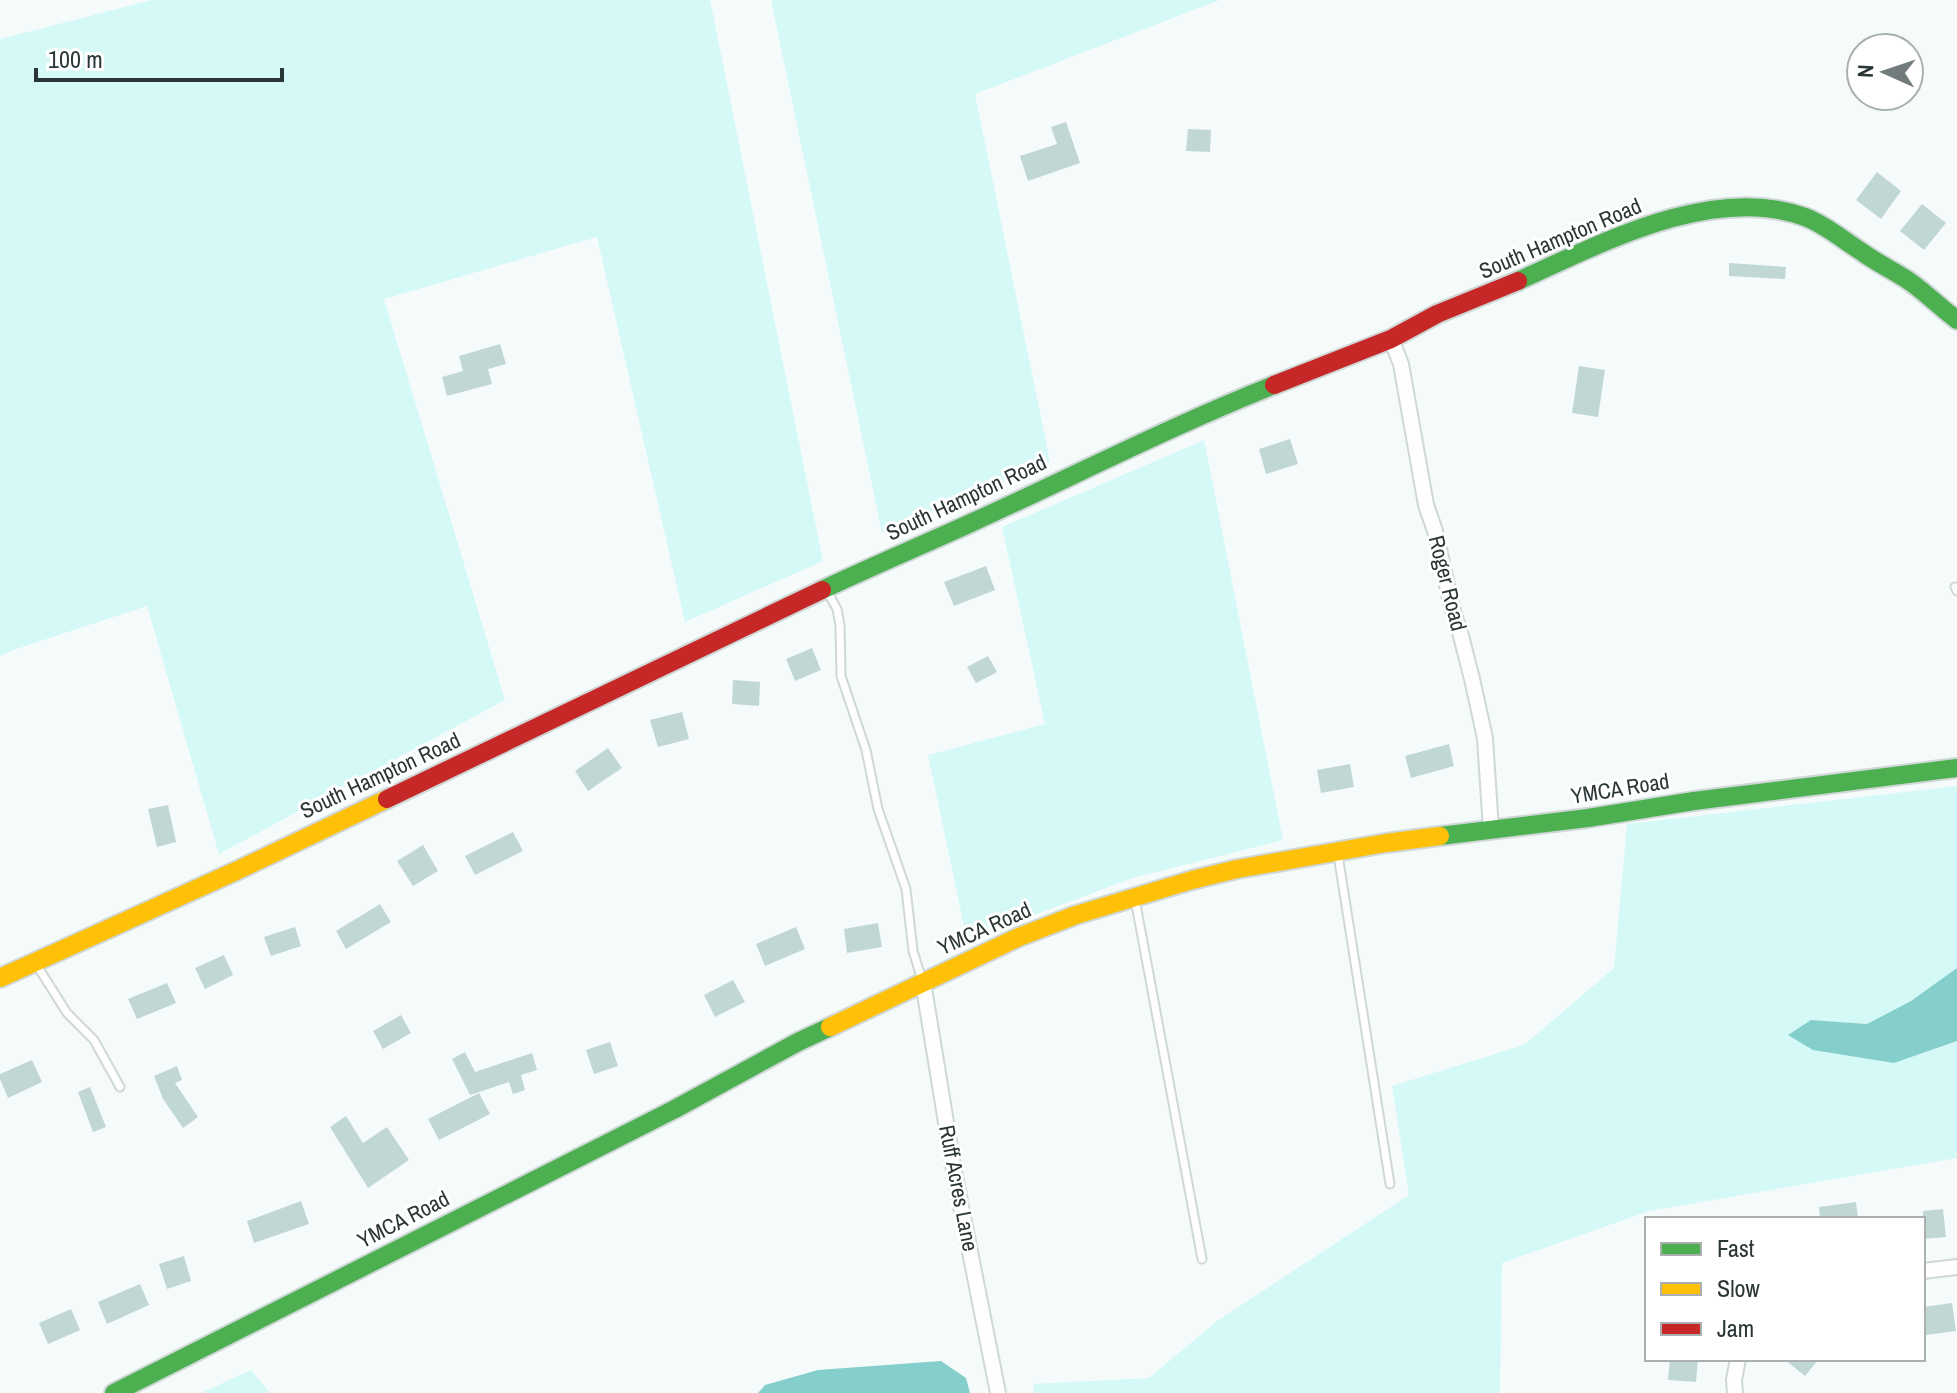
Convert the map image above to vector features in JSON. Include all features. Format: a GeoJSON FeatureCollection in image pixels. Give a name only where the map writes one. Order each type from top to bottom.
{"type":"FeatureCollection","features":[{"type":"Feature","properties":{"kind":"street","name":"South Hampton Road"},"geometry":{"type":"LineString","coordinates":[[0,978],[236,871],[887,559],[972,523],[1137,444],[1222,406],[1391,339],[1410,326],[1521,280],[1559,260],[1636,230],[1679,216],[1738,207],[1797,215],[1842,236],[1957,320]]}},
{"type":"Feature","properties":{"kind":"street","name":"Roger Road"},"geometry":{"type":"LineString","coordinates":[[1391,339],[1401,364],[1426,505],[1485,738],[1491,830]]}},
{"type":"Feature","properties":{"kind":"street","name":"YMCA Road"},"geometry":{"type":"LineString","coordinates":[[114,1393],[675,1109],[798,1042],[1019,937],[1076,915],[1237,869],[1338,851],[1957,768]]}},
{"type":"Feature","properties":{"kind":"street","name":"Ruff Acres Lane"},"geometry":{"type":"LineString","coordinates":[[923,982],[954,1171],[998,1393]]}},
{"type":"Feature","properties":{"kind":"street"},"geometry":{"type":"LineString","coordinates":[[1925,1271],[1957,1267]]}},
{"type":"Feature","properties":{"kind":"street"},"geometry":{"type":"LineString","coordinates":[[1735,1393],[1738,1361]]}},
{"type":"Feature","properties":{"kind":"lane"},"geometry":{"type":"LineString","coordinates":[[826,589],[837,609],[840,625],[841,676],[866,750],[878,809],[906,889],[913,951],[923,982]]}},
{"type":"Feature","properties":{"kind":"lane"},"geometry":{"type":"LineString","coordinates":[[1338,851],[1390,1184]]}},
{"type":"Feature","properties":{"kind":"lane"},"geometry":{"type":"LineString","coordinates":[[1134,898],[1202,1259]]}},
{"type":"Feature","properties":{"kind":"lane"},"geometry":{"type":"LineString","coordinates":[[35,962],[67,1013],[94,1040],[120,1087]]}},
{"type":"Feature","properties":{"kind":"shaded area"},"geometry":{"type":"Polygon","coordinates":[[[152,0],[710,0],[823,561],[685,622],[597,237],[384,299],[505,700],[219,854],[147,606],[0,656],[0,39],[152,0]]]}},
{"type":"Feature","properties":{"kind":"shaded area"},"geometry":{"type":"Polygon","coordinates":[[[771,0],[1220,0],[975,94],[1050,462],[882,533],[771,0]]]}},
{"type":"Feature","properties":{"kind":"shaded area"},"geometry":{"type":"Polygon","coordinates":[[[1204,440],[1283,840],[1133,878],[967,940],[928,755],[1045,724],[1002,527],[1204,440]]]}},
{"type":"Feature","properties":{"kind":"shaded area"},"geometry":{"type":"Polygon","coordinates":[[[1957,786],[1957,968],[1911,1001],[1867,1024],[1811,1020],[1894,1063],[1957,1041],[1957,1158],[1649,1211],[1502,1263],[1500,1393],[1034,1393],[1033,1384],[1149,1378],[1217,1321],[1409,1195],[1392,1086],[1524,1045],[1614,968],[1627,824],[1957,786]]]}},
{"type":"Feature","properties":{"kind":"shaded area"},"geometry":{"type":"Polygon","coordinates":[[[251,1370],[270,1393],[201,1393],[251,1370]]]}},
{"type":"Feature","properties":{"kind":"water"},"geometry":{"type":"Polygon","coordinates":[[[1957,968],[1957,1041],[1894,1063],[1813,1050],[1788,1035],[1811,1020],[1867,1024],[1911,1001],[1957,968]]]}},
{"type":"Feature","properties":{"kind":"water"},"geometry":{"type":"Polygon","coordinates":[[[941,1361],[966,1378],[970,1393],[758,1393],[765,1385],[818,1370],[941,1361]]]}},
{"type":"Feature","properties":{"kind":"building"},"geometry":{"type":"Polygon","coordinates":[[[1066,122],[1080,163],[1028,181],[1020,156],[1057,144],[1051,127],[1066,122]]]}},
{"type":"Feature","properties":{"kind":"building"},"geometry":{"type":"Polygon","coordinates":[[[1188,129],[1211,130],[1210,152],[1186,151],[1188,129]]]}},
{"type":"Feature","properties":{"kind":"building"},"geometry":{"type":"Polygon","coordinates":[[[1877,172],[1901,191],[1881,219],[1856,200],[1877,172]]]}},
{"type":"Feature","properties":{"kind":"building"},"geometry":{"type":"Polygon","coordinates":[[[1922,204],[1946,223],[1924,250],[1900,231],[1922,204]]]}},
{"type":"Feature","properties":{"kind":"building"},"geometry":{"type":"Polygon","coordinates":[[[1729,263],[1786,267],[1785,279],[1729,276],[1729,263]]]}},
{"type":"Feature","properties":{"kind":"building"},"geometry":{"type":"Polygon","coordinates":[[[500,344],[506,364],[488,369],[492,384],[447,396],[442,377],[463,371],[459,356],[500,344]]]}},
{"type":"Feature","properties":{"kind":"building"},"geometry":{"type":"Polygon","coordinates":[[[1579,366],[1605,370],[1598,417],[1572,413],[1579,366]]]}},
{"type":"Feature","properties":{"kind":"building"},"geometry":{"type":"Polygon","coordinates":[[[1290,439],[1298,464],[1266,474],[1259,449],[1290,439]]]}},
{"type":"Feature","properties":{"kind":"building"},"geometry":{"type":"Polygon","coordinates":[[[986,566],[995,590],[954,606],[944,582],[986,566]]]}},
{"type":"Feature","properties":{"kind":"building"},"geometry":{"type":"Polygon","coordinates":[[[812,648],[821,670],[795,681],[786,659],[812,648]]]}},
{"type":"Feature","properties":{"kind":"building"},"geometry":{"type":"Polygon","coordinates":[[[988,656],[997,672],[976,683],[967,667],[988,656]]]}},
{"type":"Feature","properties":{"kind":"building"},"geometry":{"type":"Polygon","coordinates":[[[733,680],[760,682],[759,706],[732,704],[733,680]]]}},
{"type":"Feature","properties":{"kind":"building"},"geometry":{"type":"Polygon","coordinates":[[[682,712],[689,739],[658,747],[650,720],[682,712]]]}},
{"type":"Feature","properties":{"kind":"building"},"geometry":{"type":"Polygon","coordinates":[[[1449,744],[1454,766],[1411,778],[1405,756],[1449,744]]]}},
{"type":"Feature","properties":{"kind":"building"},"geometry":{"type":"Polygon","coordinates":[[[608,748],[622,768],[588,791],[575,771],[608,748]]]}},
{"type":"Feature","properties":{"kind":"building"},"geometry":{"type":"Polygon","coordinates":[[[1350,764],[1354,787],[1321,793],[1317,770],[1350,764]]]}},
{"type":"Feature","properties":{"kind":"building"},"geometry":{"type":"Polygon","coordinates":[[[168,805],[176,842],[157,847],[148,809],[168,805]]]}},
{"type":"Feature","properties":{"kind":"building"},"geometry":{"type":"Polygon","coordinates":[[[513,832],[523,851],[475,875],[465,856],[513,832]]]}},
{"type":"Feature","properties":{"kind":"building"},"geometry":{"type":"Polygon","coordinates":[[[423,845],[438,871],[413,886],[397,861],[423,845]]]}},
{"type":"Feature","properties":{"kind":"building"},"geometry":{"type":"Polygon","coordinates":[[[380,904],[391,922],[346,949],[336,931],[380,904]]]}},
{"type":"Feature","properties":{"kind":"building"},"geometry":{"type":"Polygon","coordinates":[[[878,923],[882,947],[847,953],[844,929],[878,923]]]}},
{"type":"Feature","properties":{"kind":"building"},"geometry":{"type":"Polygon","coordinates":[[[295,927],[301,946],[271,956],[264,937],[295,927]]]}},
{"type":"Feature","properties":{"kind":"building"},"geometry":{"type":"Polygon","coordinates":[[[796,927],[805,949],[765,966],[756,944],[796,927]]]}},
{"type":"Feature","properties":{"kind":"building"},"geometry":{"type":"Polygon","coordinates":[[[224,955],[233,975],[205,989],[195,968],[224,955]]]}},
{"type":"Feature","properties":{"kind":"building"},"geometry":{"type":"Polygon","coordinates":[[[733,980],[745,1002],[715,1017],[704,995],[733,980]]]}},
{"type":"Feature","properties":{"kind":"building"},"geometry":{"type":"Polygon","coordinates":[[[167,983],[176,1003],[137,1019],[128,999],[167,983]]]}},
{"type":"Feature","properties":{"kind":"building"},"geometry":{"type":"Polygon","coordinates":[[[401,1015],[411,1033],[383,1049],[373,1031],[401,1015]]]}},
{"type":"Feature","properties":{"kind":"building"},"geometry":{"type":"Polygon","coordinates":[[[610,1042],[618,1066],[594,1074],[586,1050],[610,1042]]]}},
{"type":"Feature","properties":{"kind":"building"},"geometry":{"type":"Polygon","coordinates":[[[465,1052],[475,1072],[532,1053],[537,1070],[521,1075],[525,1090],[513,1094],[509,1082],[470,1095],[452,1059],[465,1052]]]}},
{"type":"Feature","properties":{"kind":"building"},"geometry":{"type":"Polygon","coordinates":[[[32,1060],[42,1082],[8,1098],[0,1074],[32,1060]]]}},
{"type":"Feature","properties":{"kind":"building"},"geometry":{"type":"Polygon","coordinates":[[[177,1066],[182,1080],[175,1083],[198,1117],[183,1128],[163,1099],[154,1076],[177,1066]]]}},
{"type":"Feature","properties":{"kind":"building"},"geometry":{"type":"Polygon","coordinates":[[[90,1087],[106,1127],[93,1132],[78,1092],[90,1087]]]}},
{"type":"Feature","properties":{"kind":"building"},"geometry":{"type":"Polygon","coordinates":[[[479,1093],[490,1114],[439,1140],[428,1119],[479,1093]]]}},
{"type":"Feature","properties":{"kind":"building"},"geometry":{"type":"Polygon","coordinates":[[[346,1116],[363,1143],[387,1127],[409,1160],[368,1188],[330,1127],[346,1116]]]}},
{"type":"Feature","properties":{"kind":"building"},"geometry":{"type":"Polygon","coordinates":[[[301,1201],[309,1224],[254,1243],[247,1221],[301,1201]]]}},
{"type":"Feature","properties":{"kind":"building"},"geometry":{"type":"Polygon","coordinates":[[[1856,1202],[1858,1217],[1820,1217],[1819,1207],[1856,1202]]]}},
{"type":"Feature","properties":{"kind":"building"},"geometry":{"type":"Polygon","coordinates":[[[1943,1209],[1946,1237],[1925,1239],[1923,1211],[1943,1209]]]}},
{"type":"Feature","properties":{"kind":"building"},"geometry":{"type":"Polygon","coordinates":[[[184,1256],[191,1281],[167,1289],[159,1264],[184,1256]]]}},
{"type":"Feature","properties":{"kind":"building"},"geometry":{"type":"Polygon","coordinates":[[[140,1284],[149,1305],[107,1324],[98,1302],[140,1284]]]}},
{"type":"Feature","properties":{"kind":"building"},"geometry":{"type":"Polygon","coordinates":[[[1952,1303],[1956,1331],[1926,1335],[1925,1307],[1952,1303]]]}},
{"type":"Feature","properties":{"kind":"building"},"geometry":{"type":"Polygon","coordinates":[[[71,1309],[80,1330],[48,1344],[39,1323],[71,1309]]]}},
{"type":"Feature","properties":{"kind":"building"},"geometry":{"type":"Polygon","coordinates":[[[1670,1361],[1698,1361],[1696,1382],[1668,1380],[1670,1361]]]}},
{"type":"Feature","properties":{"kind":"building"},"geometry":{"type":"Polygon","coordinates":[[[1786,1361],[1817,1361],[1805,1376],[1786,1361]]]}},
{"type":"Feature","properties":{"kind":"traffic: fast"},"geometry":{"type":"LineString","coordinates":[[1518,281],[1658,222],[1733,207],[1770,208],[1820,224],[1909,281],[1957,320]]}},
{"type":"Feature","properties":{"kind":"traffic: fast"},"geometry":{"type":"LineString","coordinates":[[822,590],[1160,434],[1274,385]]}},
{"type":"Feature","properties":{"kind":"traffic: fast"},"geometry":{"type":"LineString","coordinates":[[1440,836],[1957,768]]}},
{"type":"Feature","properties":{"kind":"traffic: fast"},"geometry":{"type":"LineString","coordinates":[[114,1393],[675,1109],[830,1027]]}},
{"type":"Feature","properties":{"kind":"traffic: slow"},"geometry":{"type":"LineString","coordinates":[[0,978],[387,799]]}},
{"type":"Feature","properties":{"kind":"traffic: slow"},"geometry":{"type":"LineString","coordinates":[[830,1027],[1019,937],[1076,915],[1237,869],[1440,836]]}},
{"type":"Feature","properties":{"kind":"traffic: jam"},"geometry":{"type":"LineString","coordinates":[[1274,385],[1391,339],[1437,314],[1518,281]]}},
{"type":"Feature","properties":{"kind":"traffic: jam"},"geometry":{"type":"LineString","coordinates":[[387,799],[822,590]]}}]}
